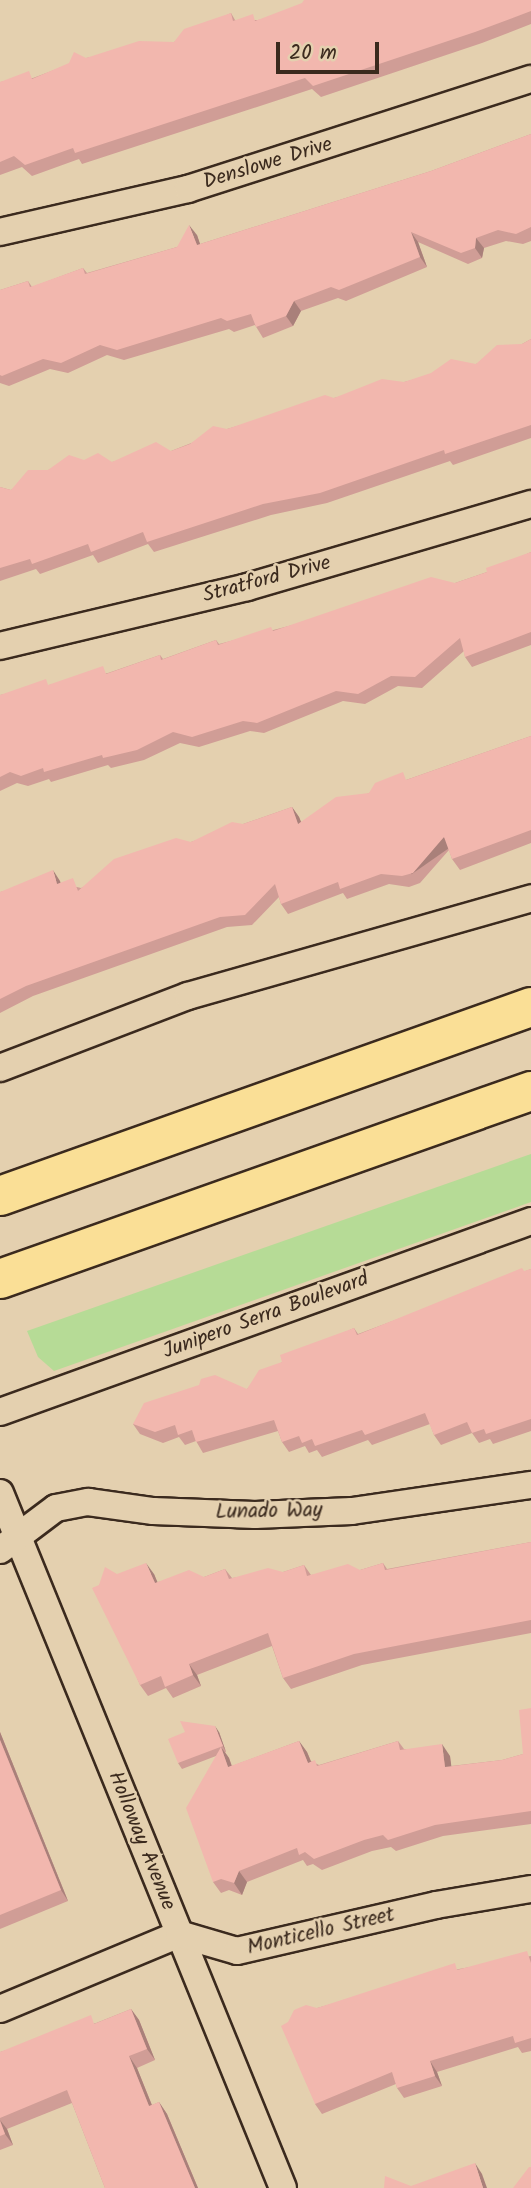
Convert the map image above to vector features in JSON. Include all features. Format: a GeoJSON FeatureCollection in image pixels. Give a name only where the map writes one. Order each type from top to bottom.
{"type":"FeatureCollection","features":[{"type":"Feature","properties":{"kind":"main road"},"geometry":{"type":"LineString","coordinates":[[0,1196],[531,1007]]}},
{"type":"Feature","properties":{"kind":"main road"},"geometry":{"type":"LineString","coordinates":[[0,1279],[531,1091]]}},
{"type":"Feature","properties":{"kind":"street","name":"Denslowe Drive"},"geometry":{"type":"LineString","coordinates":[[0,232],[188,189],[531,79]]}},
{"type":"Feature","properties":{"kind":"street","name":"Stratford Drive"},"geometry":{"type":"LineString","coordinates":[[0,646],[260,583],[531,504]]}},
{"type":"Feature","properties":{"kind":"street"},"geometry":{"type":"LineString","coordinates":[[0,1068],[188,996],[531,898]]}},
{"type":"Feature","properties":{"kind":"street","name":"Junipero Serra Boulevard"},"geometry":{"type":"LineString","coordinates":[[0,1412],[531,1221]]}},
{"type":"Feature","properties":{"kind":"street","name":"Lunado Way"},"geometry":{"type":"LineString","coordinates":[[8,1544],[56,1508],[88,1502],[153,1511],[255,1515],[352,1511],[531,1485]]}},
{"type":"Feature","properties":{"kind":"street","name":"Holloway Avenue"},"geometry":{"type":"LineString","coordinates":[[0,1493],[8,1544],[179,1934],[283,2188]]}},
{"type":"Feature","properties":{"kind":"street","name":"Monticello Street"},"geometry":{"type":"LineString","coordinates":[[179,1934],[237,1951],[436,1905],[531,1889]]}},
{"type":"Feature","properties":{"kind":"street"},"geometry":{"type":"LineString","coordinates":[[0,2009],[179,1934]]}},
{"type":"Feature","properties":{"kind":"green space"},"geometry":{"type":"Polygon","coordinates":[[[531,1154],[531,1202],[54,1371],[38,1357],[27,1331],[531,1154]]]}},
{"type":"Feature","properties":{"kind":"building"},"geometry":{"type":"Polygon","coordinates":[[[304,0],[531,0],[531,11],[313,86],[305,78],[75,153],[73,148],[25,165],[14,156],[0,162],[0,82],[29,71],[32,79],[69,63],[74,52],[86,58],[139,41],[174,42],[184,29],[231,13],[233,21],[253,14],[255,21],[304,0]]]}},
{"type":"Feature","properties":{"kind":"building"},"geometry":{"type":"Polygon","coordinates":[[[531,134],[531,227],[516,234],[498,230],[476,238],[475,248],[461,253],[411,232],[420,257],[339,290],[331,287],[294,301],[286,316],[256,327],[251,314],[227,321],[221,318],[117,350],[100,345],[61,363],[43,359],[0,375],[0,290],[28,281],[30,287],[83,268],[85,274],[177,247],[189,225],[197,245],[431,171],[531,134]]]}},
{"type":"Feature","properties":{"kind":"building"},"geometry":{"type":"Polygon","coordinates":[[[531,339],[531,425],[445,454],[444,450],[320,493],[263,504],[147,542],[143,532],[91,552],[88,544],[32,564],[30,559],[0,568],[0,487],[11,490],[28,470],[48,470],[69,455],[84,460],[98,453],[112,462],[156,442],[171,451],[190,444],[213,426],[227,429],[325,395],[334,398],[382,379],[404,382],[431,373],[451,359],[476,364],[497,345],[522,344],[531,339]]]}},
{"type":"Feature","properties":{"kind":"building"},"geometry":{"type":"Polygon","coordinates":[[[531,552],[531,632],[465,657],[460,638],[415,677],[391,676],[358,694],[336,691],[257,723],[243,721],[192,737],[173,732],[137,750],[103,758],[102,755],[44,772],[43,768],[21,776],[10,772],[0,777],[0,695],[46,679],[48,685],[103,666],[106,674],[160,655],[161,660],[216,640],[218,645],[271,627],[273,631],[431,577],[455,583],[487,572],[486,568],[531,552]]]}},
{"type":"Feature","properties":{"kind":"building"},"geometry":{"type":"Polygon","coordinates":[[[531,736],[531,830],[452,859],[444,837],[413,873],[402,876],[381,874],[340,889],[338,882],[281,904],[275,884],[245,915],[220,917],[26,986],[0,999],[0,892],[53,870],[57,884],[73,878],[78,891],[114,859],[176,838],[191,842],[232,822],[243,824],[292,807],[298,824],[336,797],[369,793],[375,783],[403,772],[406,780],[531,736]]]}},
{"type":"Feature","properties":{"kind":"building"},"geometry":{"type":"Polygon","coordinates":[[[522,1268],[524,1271],[531,1269],[531,1419],[486,1434],[484,1429],[472,1433],[467,1422],[434,1435],[425,1413],[365,1435],[362,1430],[315,1446],[312,1439],[302,1443],[299,1436],[282,1442],[274,1420],[196,1442],[192,1430],[178,1435],[175,1425],[155,1432],[133,1424],[144,1403],[199,1385],[201,1379],[215,1375],[247,1389],[259,1370],[282,1362],[280,1355],[354,1328],[357,1335],[522,1268]]]}},
{"type":"Feature","properties":{"kind":"building"},"geometry":{"type":"Polygon","coordinates":[[[531,1542],[531,1620],[354,1654],[283,1678],[268,1633],[189,1664],[193,1675],[165,1687],[161,1676],[140,1685],[92,1588],[99,1585],[105,1567],[117,1574],[146,1563],[155,1583],[189,1570],[204,1577],[225,1569],[229,1579],[268,1568],[283,1572],[304,1565],[307,1576],[348,1564],[360,1570],[383,1563],[385,1570],[531,1542]]]}},
{"type":"Feature","properties":{"kind":"building"},"geometry":{"type":"Polygon","coordinates":[[[531,1708],[531,1811],[435,1825],[388,1840],[383,1835],[314,1859],[305,1852],[299,1855],[297,1848],[239,1871],[234,1883],[221,1879],[213,1882],[186,1808],[221,1747],[228,1767],[299,1741],[308,1763],[315,1760],[317,1766],[398,1741],[400,1750],[442,1744],[445,1767],[502,1760],[523,1754],[519,1710],[531,1708]]]}},
{"type":"Feature","properties":{"kind":"building"},"geometry":{"type":"Polygon","coordinates":[[[180,1721],[215,1726],[223,1746],[178,1763],[168,1739],[185,1732],[180,1721]]]}},
{"type":"Feature","properties":{"kind":"building"},"geometry":{"type":"Polygon","coordinates":[[[0,1740],[61,1890],[0,1915],[0,1740]]]}},
{"type":"Feature","properties":{"kind":"building"},"geometry":{"type":"Polygon","coordinates":[[[527,1951],[531,1963],[531,2038],[515,2043],[513,2036],[430,2061],[435,2076],[397,2088],[392,2072],[315,2104],[281,2026],[288,2022],[294,2010],[306,2005],[317,2008],[455,1963],[457,1970],[527,1951]]]}},
{"type":"Feature","properties":{"kind":"building"},"geometry":{"type":"Polygon","coordinates":[[[131,2009],[147,2049],[129,2056],[149,2106],[159,2102],[195,2188],[105,2188],[67,2090],[0,2118],[0,2052],[91,2015],[94,2024],[131,2009]]]}},
{"type":"Feature","properties":{"kind":"building"},"geometry":{"type":"Polygon","coordinates":[[[0,2121],[5,2134],[0,2136],[0,2121]]]}},
{"type":"Feature","properties":{"kind":"building"},"geometry":{"type":"Polygon","coordinates":[[[475,2163],[483,2188],[384,2188],[385,2176],[411,2186],[475,2163]]]}},
{"type":"Feature","properties":{"kind":"building"},"geometry":{"type":"Polygon","coordinates":[[[529,2167],[531,2188],[513,2188],[529,2167]]]}}]}
